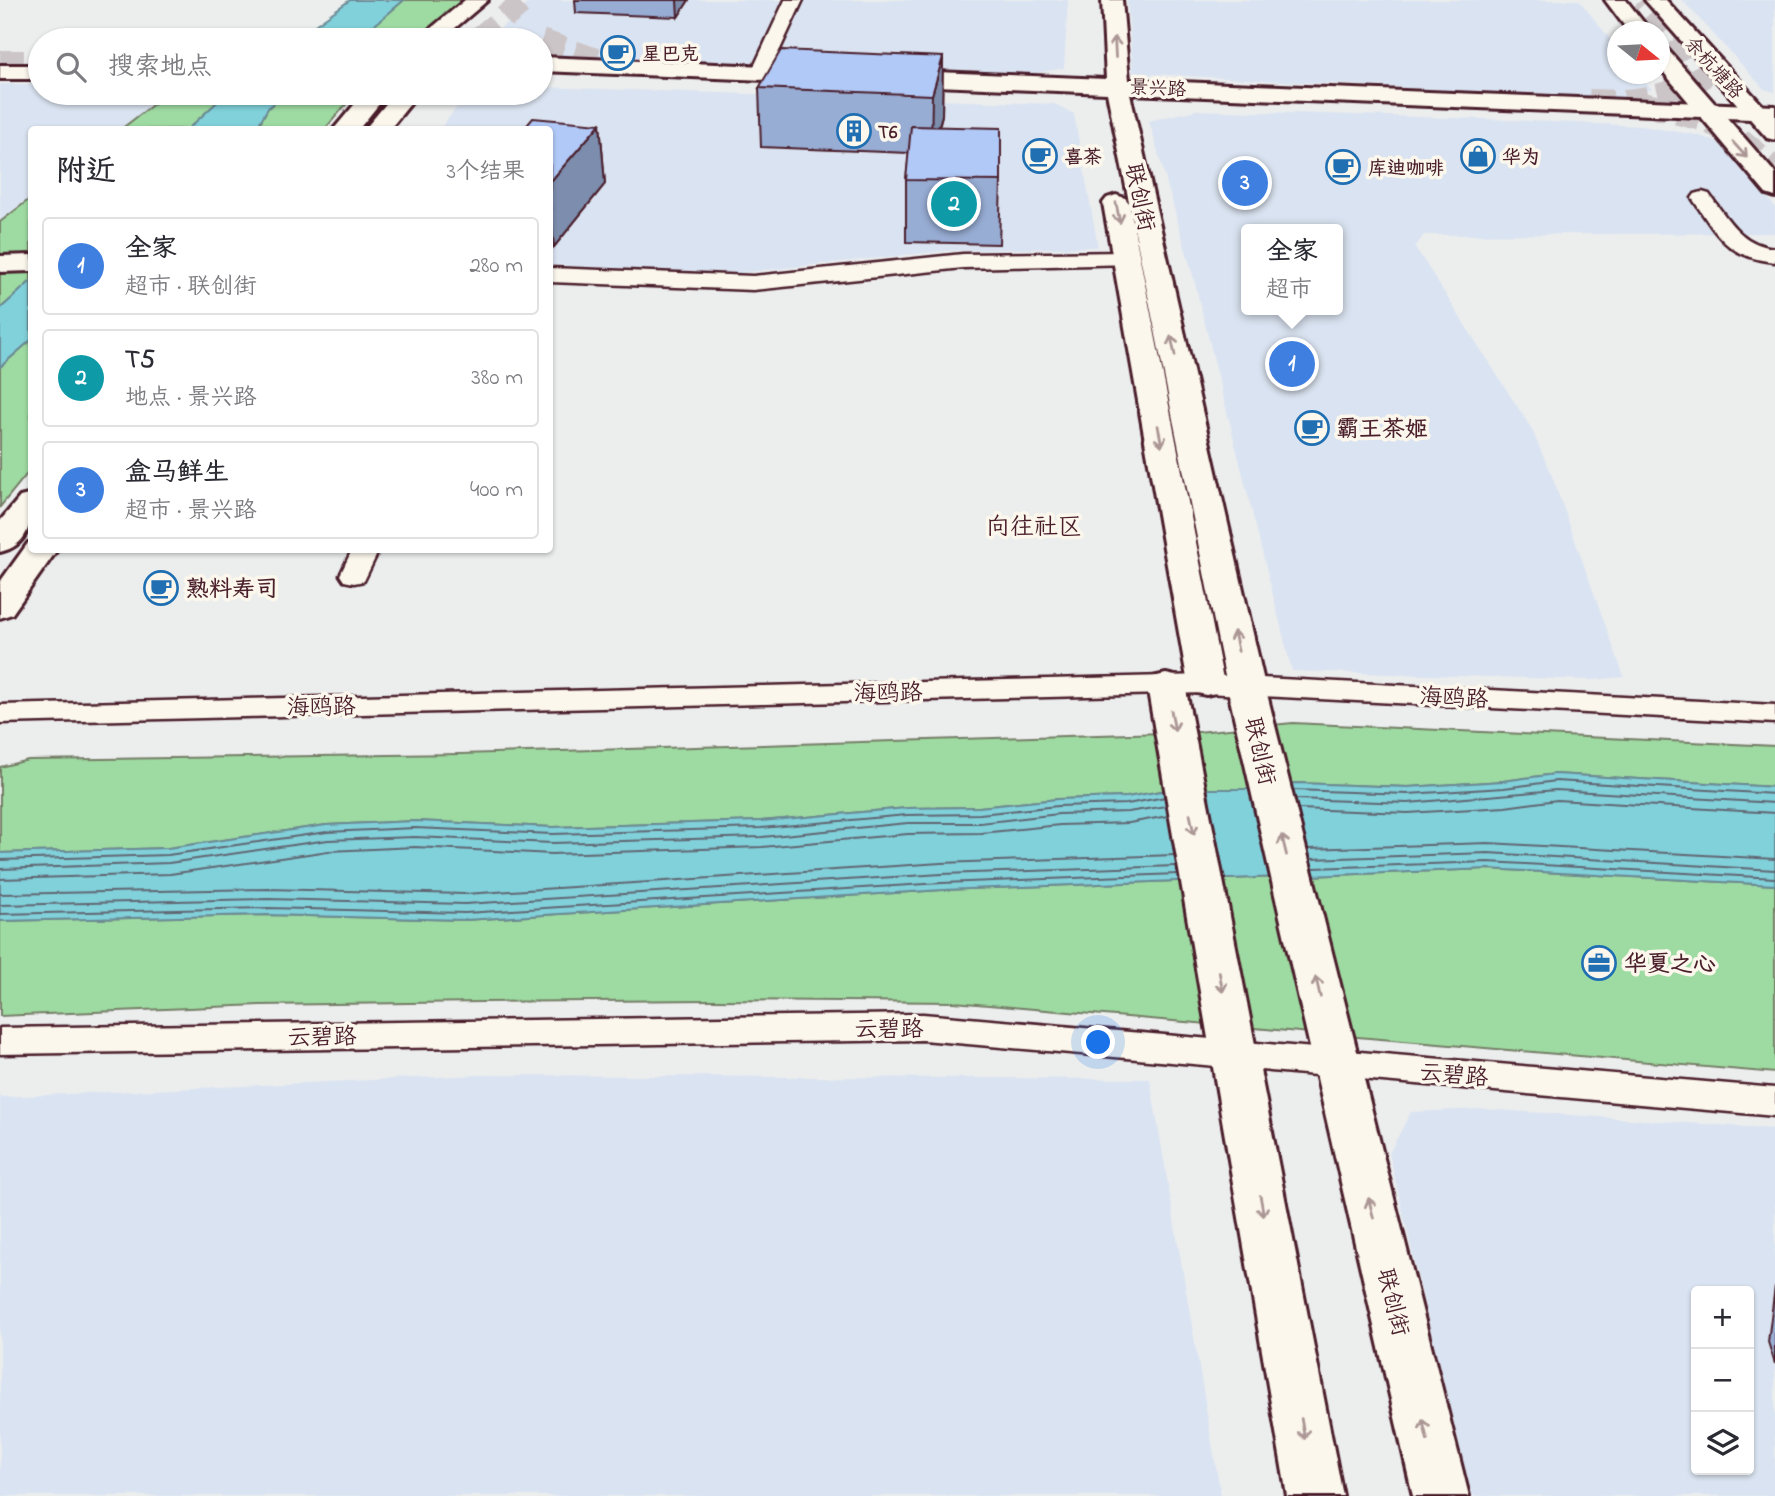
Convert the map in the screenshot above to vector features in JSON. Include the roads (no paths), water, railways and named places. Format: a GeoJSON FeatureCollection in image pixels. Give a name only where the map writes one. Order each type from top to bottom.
{"type":"FeatureCollection","features":[{"type":"Feature","properties":{"kind":"street"},"geometry":{"type":"LineString","coordinates":[[760,73],[794,0]]}},
{"type":"Feature","properties":{"kind":"street","name":"联创街"},"geometry":{"type":"LineString","coordinates":[[1088,0],[1106,90],[1262,755],[1441,1496]]}},
{"type":"Feature","properties":{"kind":"street","name":"联创街"},"geometry":{"type":"LineString","coordinates":[[1112,0],[1106,90],[1126,259],[1206,684]]}},
{"type":"Feature","properties":{"kind":"street"},"geometry":{"type":"LineString","coordinates":[[1615,0],[1632,21]]}},
{"type":"Feature","properties":{"kind":"street","name":"余杭塘路"},"geometry":{"type":"LineString","coordinates":[[1655,0],[1769,120]]}},
{"type":"Feature","properties":{"kind":"street"},"geometry":{"type":"LineString","coordinates":[[448,28],[487,4]]}},
{"type":"Feature","properties":{"kind":"street"},"geometry":{"type":"LineString","coordinates":[[469,28],[487,4]]}},
{"type":"Feature","properties":{"kind":"street"},"geometry":{"type":"LineString","coordinates":[[0,59],[28,59]]}},
{"type":"Feature","properties":{"kind":"street"},"geometry":{"type":"LineString","coordinates":[[553,64],[760,73],[835,81],[553,75]]}},
{"type":"Feature","properties":{"kind":"street","name":"余杭塘路"},"geometry":{"type":"LineString","coordinates":[[1670,67],[1775,189]]}},
{"type":"Feature","properties":{"kind":"street"},"geometry":{"type":"LineString","coordinates":[[0,72],[28,72]]}},
{"type":"Feature","properties":{"kind":"street","name":"景兴路"},"geometry":{"type":"LineString","coordinates":[[869,82],[1769,120]]}},
{"type":"Feature","properties":{"kind":"street"},"geometry":{"type":"LineString","coordinates":[[348,126],[366,105]]}},
{"type":"Feature","properties":{"kind":"street"},"geometry":{"type":"LineString","coordinates":[[379,126],[397,105]]}},
{"type":"Feature","properties":{"kind":"street"},"geometry":{"type":"LineString","coordinates":[[1702,198],[1740,249],[1755,255],[1775,255]]}},
{"type":"Feature","properties":{"kind":"street"},"geometry":{"type":"LineString","coordinates":[[553,275],[753,283],[963,261],[1126,259]]}},
{"type":"Feature","properties":{"kind":"street"},"geometry":{"type":"LineString","coordinates":[[0,542],[28,509]]}},
{"type":"Feature","properties":{"kind":"street"},"geometry":{"type":"LineString","coordinates":[[0,607],[38,553]]}},
{"type":"Feature","properties":{"kind":"street"},"geometry":{"type":"LineString","coordinates":[[354,575],[364,553]]}},
{"type":"Feature","properties":{"kind":"street","name":"海鸥路"},"geometry":{"type":"LineString","coordinates":[[0,714],[1206,684],[1775,714]]}},
{"type":"Feature","properties":{"kind":"street"},"geometry":{"type":"LineString","coordinates":[[1166,685],[1315,1496]]}},
{"type":"Feature","properties":{"kind":"street","name":"云碧路"},"geometry":{"type":"LineString","coordinates":[[0,1041],[923,1027],[1775,1102]]}},
{"type":"Feature","properties":{"kind":"water"},"geometry":{"type":"Polygon","coordinates":[[[350,0],[404,0],[371,28],[311,28],[350,0]]]}},
{"type":"Feature","properties":{"kind":"water"},"geometry":{"type":"Polygon","coordinates":[[[214,105],[272,105],[258,126],[191,126],[214,105]]]}},
{"type":"Feature","properties":{"kind":"water"},"geometry":{"type":"Polygon","coordinates":[[[28,284],[28,343],[0,367],[0,309],[28,284]]]}},
{"type":"Feature","properties":{"kind":"water"},"geometry":{"type":"Polygon","coordinates":[[[1555,774],[1775,787],[1775,885],[1488,869],[943,890],[465,920],[268,915],[0,921],[0,853],[168,848],[326,825],[415,821],[553,827],[761,821],[907,808],[979,807],[1058,799],[1127,797],[1173,789],[1247,789],[1296,783],[1408,787],[1503,781],[1555,774]]]}},
{"type":"Feature","properties":{"kind":"tunnel"},"geometry":{"type":"LineString","coordinates":[[1589,101],[1647,98],[1674,91],[1701,78],[1688,53],[1641,0]]}},
{"type":"Feature","properties":{"kind":"tunnel"},"geometry":{"type":"LineString","coordinates":[[492,28],[521,4]]}},
{"type":"Feature","properties":{"kind":"tunnel"},"geometry":{"type":"LineString","coordinates":[[553,45],[599,61],[644,63]]}},
{"type":"Feature","properties":{"kind":"tunnel"},"geometry":{"type":"LineString","coordinates":[[0,62],[28,62]]}},
{"type":"Feature","properties":{"kind":"tunnel"},"geometry":{"type":"LineString","coordinates":[[1643,104],[1702,119],[1733,133],[1775,169]]}},
{"type":"Feature","properties":{"kind":"place","name":"星巴克"},"geometry":{"type":"Point","coordinates":[618,53]}},
{"type":"Feature","properties":{"kind":"place","name":"T6"},"geometry":{"type":"Point","coordinates":[854,131]}},
{"type":"Feature","properties":{"kind":"place","name":"喜茶"},"geometry":{"type":"Point","coordinates":[1040,156]}},
{"type":"Feature","properties":{"kind":"place","name":"华为"},"geometry":{"type":"Point","coordinates":[1478,156]}},
{"type":"Feature","properties":{"kind":"place","name":"库迪咖啡"},"geometry":{"type":"Point","coordinates":[1343,167]}},
{"type":"Feature","properties":{"kind":"place","name":"盒马鲜生"},"geometry":{"type":"Point","coordinates":[1245,183]}},
{"type":"Feature","properties":{"kind":"place","name":"T5"},"geometry":{"type":"Point","coordinates":[954,204]}},
{"type":"Feature","properties":{"kind":"place","name":"全家"},"geometry":{"type":"Point","coordinates":[1292,364]}},
{"type":"Feature","properties":{"kind":"place","name":"霸王茶姬"},"geometry":{"type":"Point","coordinates":[1312,428]}},
{"type":"Feature","properties":{"kind":"place","name":"熟料寿司"},"geometry":{"type":"Point","coordinates":[161,588]}},
{"type":"Feature","properties":{"kind":"place","name":"华夏之心"},"geometry":{"type":"Point","coordinates":[1599,963]}},
{"type":"Feature","properties":{"kind":"district","name":"向往社区"},"geometry":{"type":"Point","coordinates":[1034,526]}}]}
